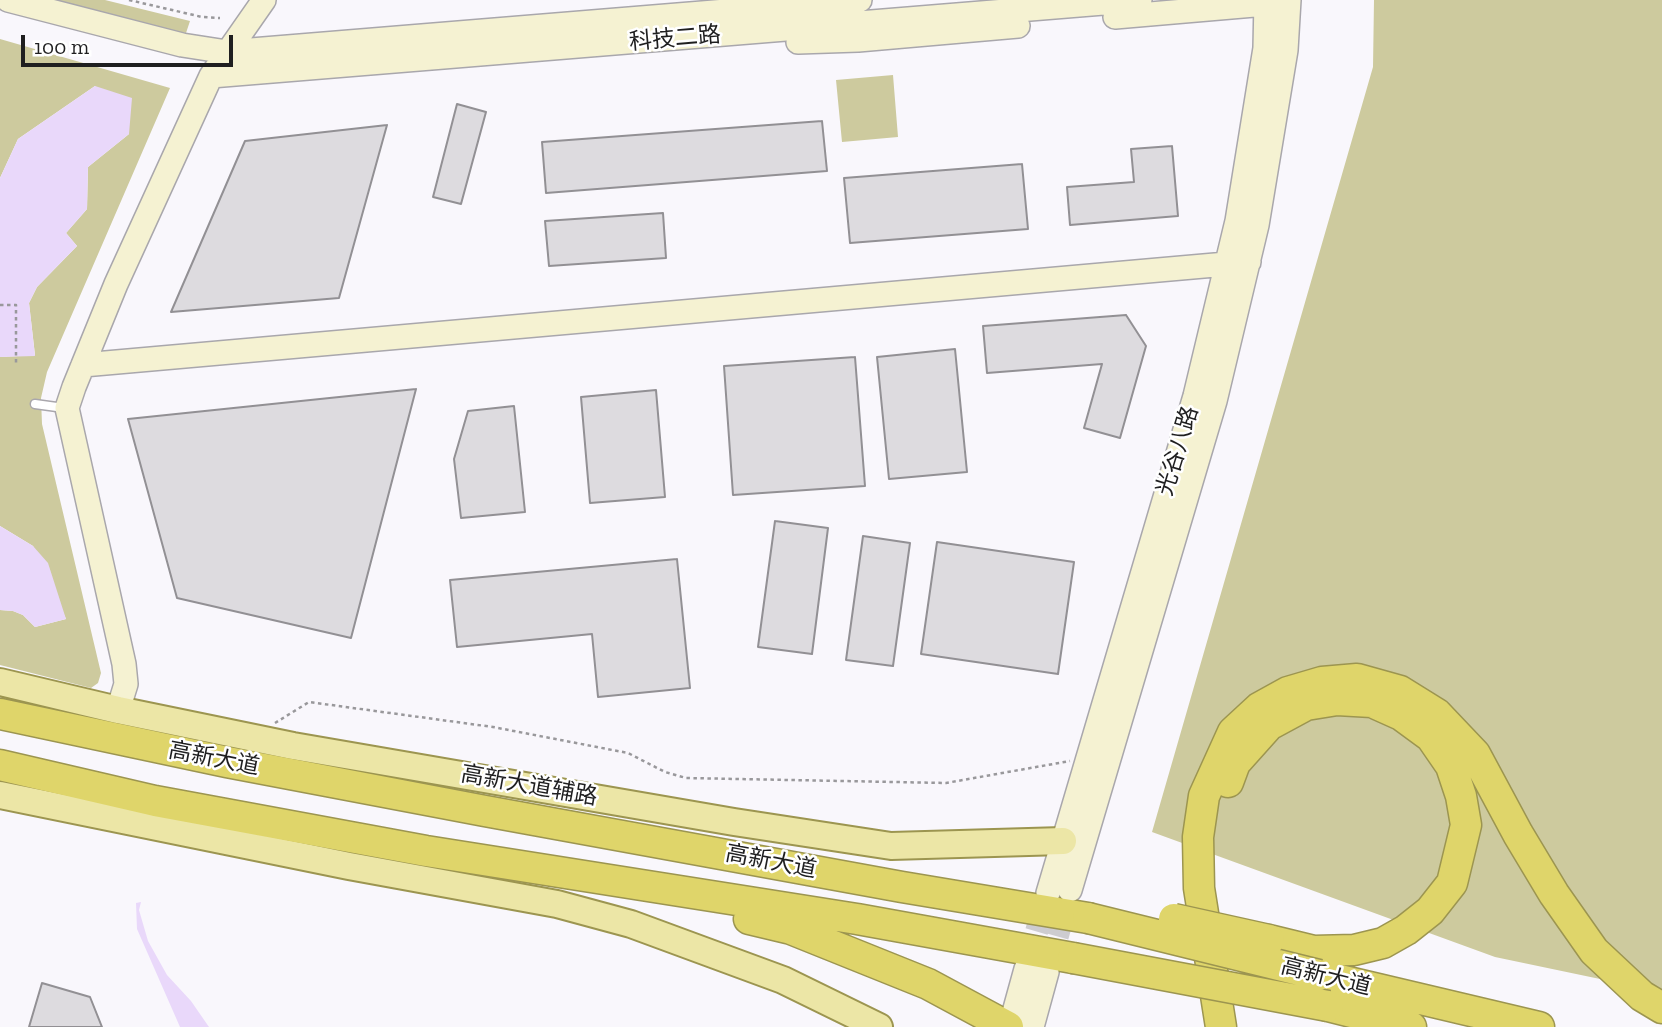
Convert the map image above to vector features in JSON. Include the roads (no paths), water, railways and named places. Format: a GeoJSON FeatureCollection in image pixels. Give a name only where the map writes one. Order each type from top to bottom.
{"type":"FeatureCollection","features":[{"type":"Feature","properties":{"kind":"highway"},"geometry":{"type":"LineString","coordinates":[[1221,1027],[1199,888],[1198,837],[1204,796],[1233,732],[1259,708],[1288,692],[1322,682],[1357,679],[1400,691],[1437,713],[1475,754],[1548,884],[1594,951],[1642,996],[1662,1008]]}},
{"type":"Feature","properties":{"kind":"highway"},"geometry":{"type":"LineString","coordinates":[[1074,901],[1269,940],[1314,951],[1354,950],[1383,943],[1406,930],[1430,911],[1451,883],[1466,825],[1461,796],[1451,766],[1431,737],[1401,715],[1372,702],[1337,700],[1306,705],[1269,725],[1235,763],[1214,820],[1215,897],[1229,1010],[1234,1027]]}},
{"type":"Feature","properties":{"kind":"highway","name":"高新大道"},"geometry":{"type":"LineString","coordinates":[[0,714],[227,762],[902,887],[1074,901],[1319,975],[1539,1027]]}},
{"type":"Feature","properties":{"kind":"highway","name":"高新大道"},"geometry":{"type":"LineString","coordinates":[[0,765],[155,801],[426,852],[742,900],[1073,958],[1328,1006],[1411,1027]]}},
{"type":"Feature","properties":{"kind":"highway"},"geometry":{"type":"LineString","coordinates":[[426,852],[791,929],[928,984],[1009,1027]]}},
{"type":"Feature","properties":{"kind":"highway"},"geometry":{"type":"LineString","coordinates":[[742,900],[751,858]]}},
{"type":"Feature","properties":{"kind":"main road","name":"高新大道辅路"},"geometry":{"type":"LineString","coordinates":[[0,682],[118,710],[293,746],[891,846],[1063,841]]}},
{"type":"Feature","properties":{"kind":"main road"},"geometry":{"type":"LineString","coordinates":[[293,746],[399,794]]}},
{"type":"Feature","properties":{"kind":"main road"},"geometry":{"type":"LineString","coordinates":[[0,795],[336,864],[557,904],[631,923],[783,980],[879,1027]]}},
{"type":"Feature","properties":{"kind":"main road"},"geometry":{"type":"LineString","coordinates":[[79,812],[155,801]]}},
{"type":"Feature","properties":{"kind":"street","name":"科技二路"},"geometry":{"type":"LineString","coordinates":[[8,0],[182,45],[227,52],[860,0]]}},
{"type":"Feature","properties":{"kind":"street"},"geometry":{"type":"LineString","coordinates":[[118,710],[126,684],[124,664],[67,408],[116,284],[211,76],[264,0]]}},
{"type":"Feature","properties":{"kind":"street"},"geometry":{"type":"LineString","coordinates":[[701,12],[739,0]]}},
{"type":"Feature","properties":{"kind":"street","name":"科技二路"},"geometry":{"type":"LineString","coordinates":[[211,76],[1140,0]]}},
{"type":"Feature","properties":{"kind":"street","name":"光谷八路"},"geometry":{"type":"LineString","coordinates":[[1074,901],[1063,841],[1195,396],[1238,263],[1257,225],[1286,50],[1289,0]]}},
{"type":"Feature","properties":{"kind":"street"},"geometry":{"type":"LineString","coordinates":[[704,36],[769,42],[822,42],[1266,2]]}},
{"type":"Feature","properties":{"kind":"street","name":"光谷八路"},"geometry":{"type":"LineString","coordinates":[[1074,901],[1215,401],[1238,263],[1237,221],[1265,48],[1266,2]]}},
{"type":"Feature","properties":{"kind":"street"},"geometry":{"type":"LineString","coordinates":[[83,365],[1238,263]]}},
{"type":"Feature","properties":{"kind":"street"},"geometry":{"type":"LineString","coordinates":[[1009,1027],[1037,970],[1032,1027]]}},
{"type":"Feature","properties":{"kind":"lane"},"geometry":{"type":"LineString","coordinates":[[35,404],[67,408]]}},
{"type":"Feature","properties":{"kind":"tunnel"},"geometry":{"type":"LineString","coordinates":[[1027,964],[1047,896]]}},
{"type":"Feature","properties":{"kind":"tunnel"},"geometry":{"type":"LineString","coordinates":[[1048,969],[1068,898]]}}]}
